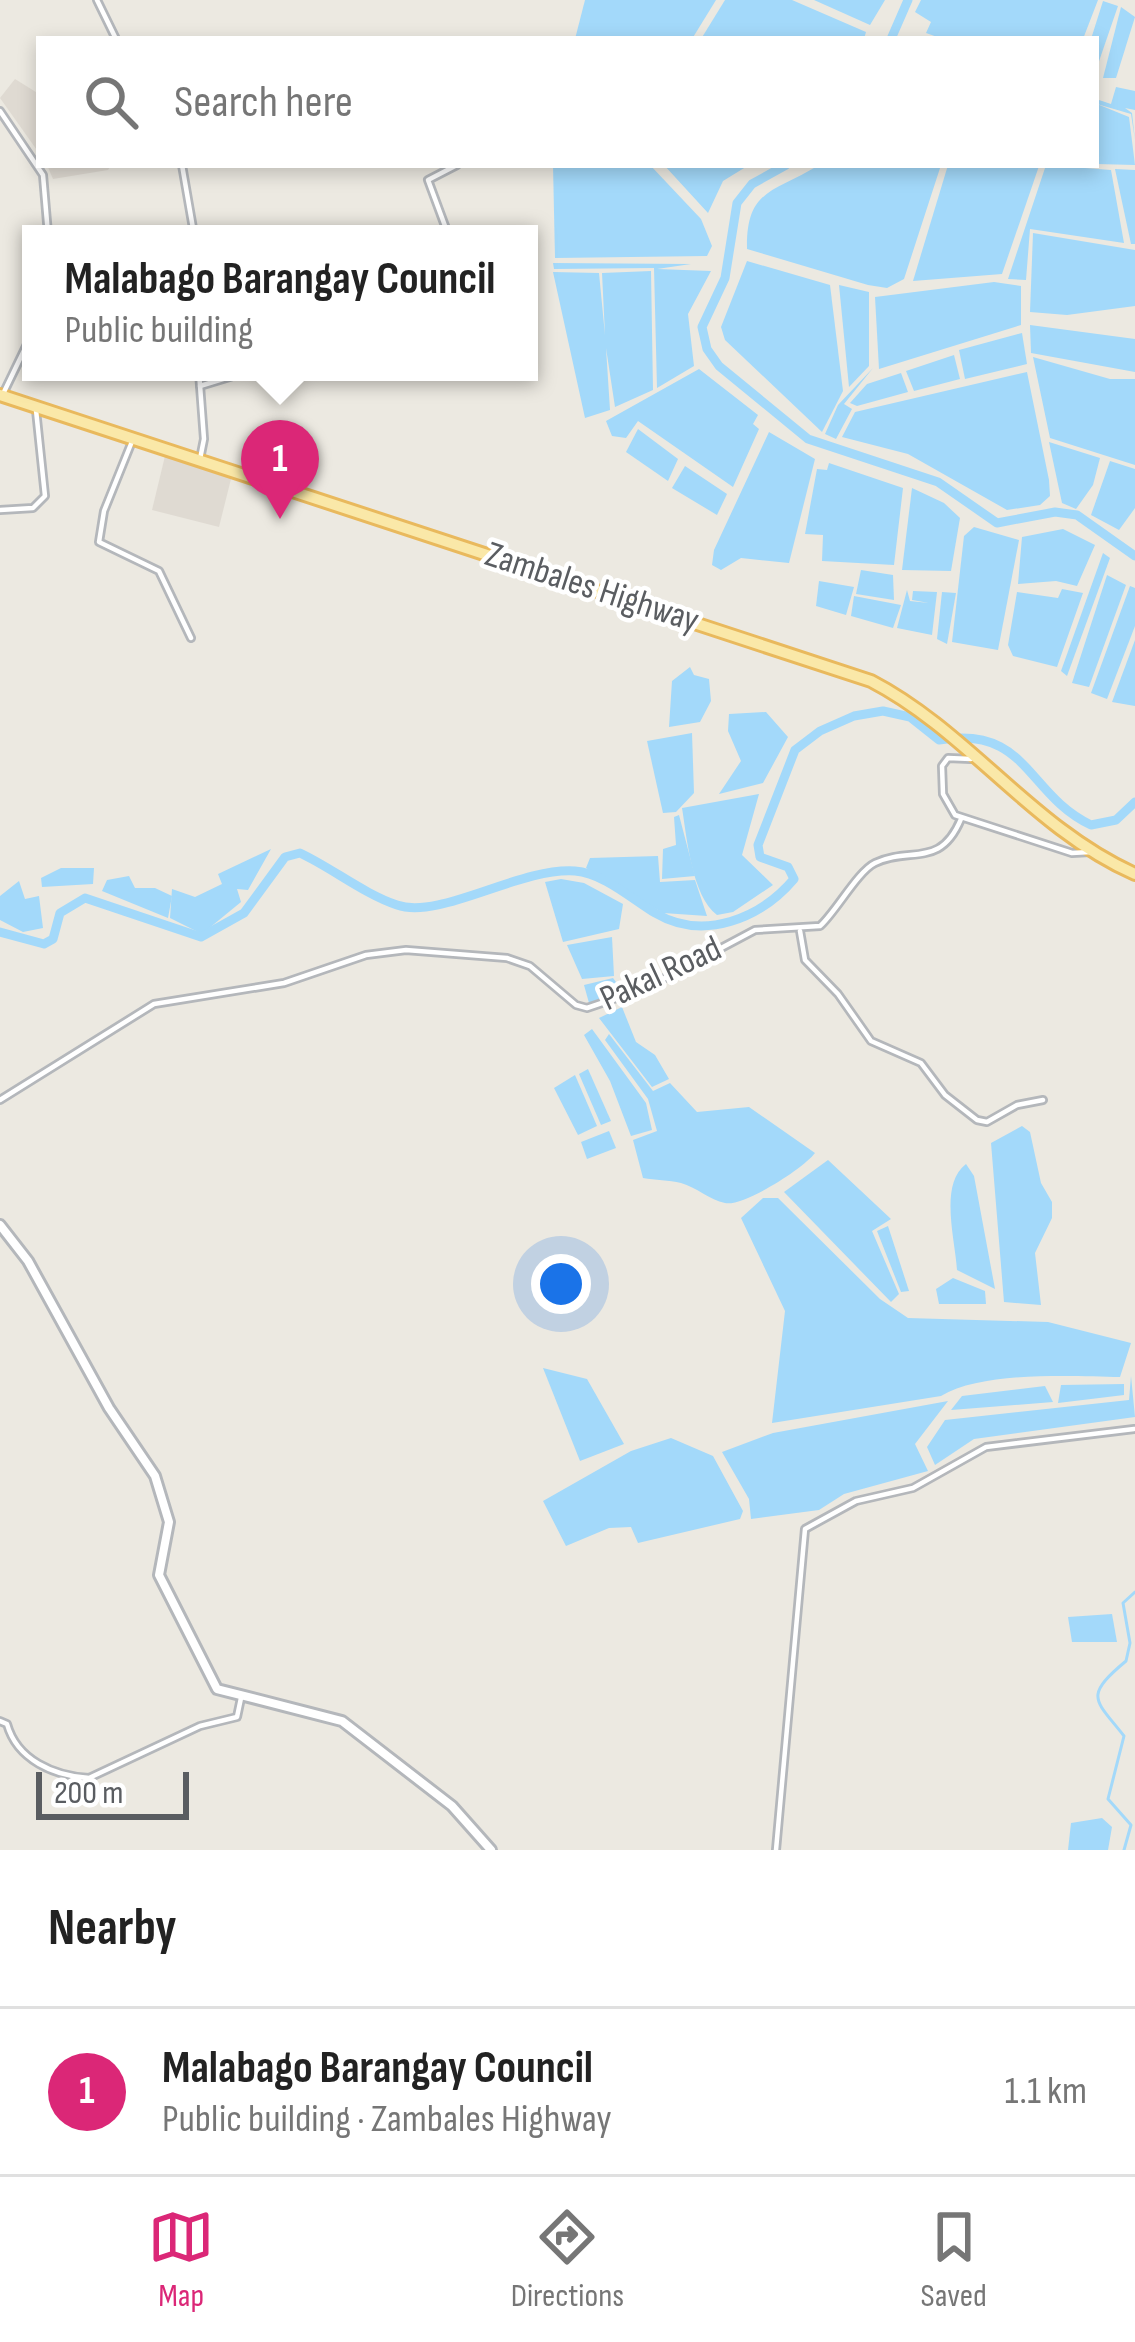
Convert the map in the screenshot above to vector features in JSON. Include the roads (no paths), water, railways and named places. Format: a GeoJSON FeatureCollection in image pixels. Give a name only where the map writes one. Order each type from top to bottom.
{"type":"FeatureCollection","features":[{"type":"Feature","properties":{"kind":"main road","name":"Zambales Highway"},"geometry":{"type":"LineString","coordinates":[[1,396],[849,672],[890,691],[1028,808],[1090,852],[1135,874]]}},
{"type":"Feature","properties":{"kind":"street"},"geometry":{"type":"LineString","coordinates":[[97,0],[115,36]]}},
{"type":"Feature","properties":{"kind":"street"},"geometry":{"type":"LineString","coordinates":[[0,111],[36,165]]}},
{"type":"Feature","properties":{"kind":"street"},"geometry":{"type":"LineString","coordinates":[[38,168],[43,176],[47,225]]}},
{"type":"Feature","properties":{"kind":"street"},"geometry":{"type":"LineString","coordinates":[[183,168],[192,225]]}},
{"type":"Feature","properties":{"kind":"street"},"geometry":{"type":"LineString","coordinates":[[445,225],[428,180],[452,168]]}},
{"type":"Feature","properties":{"kind":"street"},"geometry":{"type":"LineString","coordinates":[[1,396],[22,354]]}},
{"type":"Feature","properties":{"kind":"street"},"geometry":{"type":"LineString","coordinates":[[200,381],[204,439],[200,459]]}},
{"type":"Feature","properties":{"kind":"street"},"geometry":{"type":"LineString","coordinates":[[200,386],[216,381]]}},
{"type":"Feature","properties":{"kind":"street"},"geometry":{"type":"LineString","coordinates":[[0,510],[33,508],[46,496],[36,408]]}},
{"type":"Feature","properties":{"kind":"street"},"geometry":{"type":"LineString","coordinates":[[134,438],[104,511],[99,542],[159,571],[191,638]]}},
{"type":"Feature","properties":{"kind":"street"},"geometry":{"type":"LineString","coordinates":[[973,759],[948,758],[940,771],[945,800],[961,819],[1072,853],[1090,852]]}},
{"type":"Feature","properties":{"kind":"street"},"geometry":{"type":"LineString","coordinates":[[961,819],[950,840],[936,849],[871,865],[823,924],[800,931],[805,959],[838,994],[871,1041],[921,1063],[945,1095],[977,1120],[987,1122],[1017,1105],[1043,1100]]}},
{"type":"Feature","properties":{"kind":"street","name":"Pakal Road"},"geometry":{"type":"LineString","coordinates":[[0,1100],[154,1004],[284,983],[366,955],[406,950],[507,958],[530,966],[576,1005],[587,1008],[646,988],[755,930],[780,925],[800,931]]}},
{"type":"Feature","properties":{"kind":"street"},"geometry":{"type":"LineString","coordinates":[[0,1225],[28,1261],[109,1408],[154,1476],[169,1522],[158,1566],[168,1599],[217,1689],[241,1698],[320,1711],[342,1721],[452,1806],[491,1850]]}},
{"type":"Feature","properties":{"kind":"street"},"geometry":{"type":"LineString","coordinates":[[776,1850],[805,1529],[856,1501],[913,1488],[986,1447],[1134,1429]]}},
{"type":"Feature","properties":{"kind":"street"},"geometry":{"type":"LineString","coordinates":[[0,1721],[7,1724],[29,1758],[71,1777],[89,1778],[200,1726],[237,1717],[241,1698]]}},
{"type":"Feature","properties":{"kind":"water"},"geometry":{"type":"Polygon","coordinates":[[[585,0],[716,0],[694,36],[576,36],[585,0]]]}},
{"type":"Feature","properties":{"kind":"water"},"geometry":{"type":"Polygon","coordinates":[[[725,0],[792,0],[866,32],[865,36],[703,36],[725,0]]]}},
{"type":"Feature","properties":{"kind":"water"},"geometry":{"type":"Polygon","coordinates":[[[814,0],[885,0],[870,25],[814,0]]]}},
{"type":"Feature","properties":{"kind":"water"},"geometry":{"type":"Polygon","coordinates":[[[921,0],[1098,0],[1084,36],[934,36],[926,33],[931,22],[915,12],[921,0]]]}},
{"type":"Feature","properties":{"kind":"water"},"geometry":{"type":"Polygon","coordinates":[[[1103,1],[1118,6],[1099,61],[1099,36],[1092,36],[1103,1]]]}},
{"type":"Feature","properties":{"kind":"water"},"geometry":{"type":"Polygon","coordinates":[[[1121,7],[1135,17],[1116,78],[1103,78],[1121,7]]]}},
{"type":"Feature","properties":{"kind":"water"},"geometry":{"type":"Polygon","coordinates":[[[1116,87],[1135,91],[1135,110],[1125,108],[1132,113],[1135,140],[1131,114],[1099,105],[1099,100],[1111,104],[1116,87]]]}},
{"type":"Feature","properties":{"kind":"water"},"geometry":{"type":"Polygon","coordinates":[[[1099,105],[1129,117],[1135,165],[1099,164],[1099,105]]]}},
{"type":"Feature","properties":{"kind":"water"},"geometry":{"type":"Polygon","coordinates":[[[553,168],[653,168],[701,219],[712,246],[707,256],[555,258],[553,168]]]}},
{"type":"Feature","properties":{"kind":"water"},"geometry":{"type":"Polygon","coordinates":[[[667,168],[744,168],[723,181],[708,213],[667,168]]]}},
{"type":"Feature","properties":{"kind":"water"},"geometry":{"type":"Polygon","coordinates":[[[813,168],[940,168],[904,279],[887,288],[747,249],[757,203],[813,168]]]}},
{"type":"Feature","properties":{"kind":"water"},"geometry":{"type":"Polygon","coordinates":[[[947,168],[1038,168],[1002,274],[913,281],[947,168]]]}},
{"type":"Feature","properties":{"kind":"water"},"geometry":{"type":"Polygon","coordinates":[[[1045,168],[1111,170],[1124,243],[1030,229],[1026,280],[1008,279],[1045,168]]]}},
{"type":"Feature","properties":{"kind":"water"},"geometry":{"type":"Polygon","coordinates":[[[1115,169],[1135,170],[1135,244],[1131,244],[1115,169]]]}},
{"type":"Feature","properties":{"kind":"water"},"geometry":{"type":"Polygon","coordinates":[[[1033,233],[1135,250],[1135,306],[1067,315],[1030,312],[1033,233]]]}},
{"type":"Feature","properties":{"kind":"water"},"geometry":{"type":"Polygon","coordinates":[[[747,261],[830,285],[843,391],[822,432],[725,340],[721,327],[747,261]]]}},
{"type":"Feature","properties":{"kind":"water"},"geometry":{"type":"Polygon","coordinates":[[[553,263],[691,264],[657,269],[711,271],[688,314],[694,366],[657,388],[654,268],[554,269],[553,263]]]}},
{"type":"Feature","properties":{"kind":"water"},"geometry":{"type":"Polygon","coordinates":[[[651,271],[653,390],[615,407],[606,348],[610,410],[585,418],[553,272],[599,273],[605,335],[602,273],[651,271]]]}},
{"type":"Feature","properties":{"kind":"water"},"geometry":{"type":"Polygon","coordinates":[[[994,282],[1021,286],[1021,325],[879,369],[875,297],[994,282]]]}},
{"type":"Feature","properties":{"kind":"water"},"geometry":{"type":"Polygon","coordinates":[[[839,285],[869,292],[869,366],[849,387],[839,285]]]}},
{"type":"Feature","properties":{"kind":"water"},"geometry":{"type":"Polygon","coordinates":[[[1030,325],[1135,339],[1135,372],[1031,353],[1030,325]]]}},
{"type":"Feature","properties":{"kind":"water"},"geometry":{"type":"Polygon","coordinates":[[[1022,333],[1027,364],[965,379],[959,350],[1022,333]]]}},
{"type":"Feature","properties":{"kind":"water"},"geometry":{"type":"Polygon","coordinates":[[[954,355],[960,379],[914,391],[906,371],[954,355]]]}},
{"type":"Feature","properties":{"kind":"water"},"geometry":{"type":"Polygon","coordinates":[[[1033,357],[1110,379],[1135,379],[1135,465],[1050,438],[1033,357]]]}},
{"type":"Feature","properties":{"kind":"water"},"geometry":{"type":"Polygon","coordinates":[[[873,368],[844,404],[852,409],[836,439],[825,434],[838,405],[873,368]]]}},
{"type":"Feature","properties":{"kind":"water"},"geometry":{"type":"Polygon","coordinates":[[[699,369],[758,415],[753,424],[759,429],[733,487],[638,421],[626,438],[612,436],[606,421],[699,369]]]}},
{"type":"Feature","properties":{"kind":"water"},"geometry":{"type":"Polygon","coordinates":[[[1027,372],[1049,480],[1050,496],[1040,505],[1007,510],[908,454],[842,437],[855,412],[1027,372]]]}},
{"type":"Feature","properties":{"kind":"water"},"geometry":{"type":"Polygon","coordinates":[[[901,373],[908,392],[857,406],[850,403],[867,384],[901,373]]]}},
{"type":"Feature","properties":{"kind":"water"},"geometry":{"type":"Polygon","coordinates":[[[638,429],[678,459],[668,481],[626,452],[638,429]]]}},
{"type":"Feature","properties":{"kind":"water"},"geometry":{"type":"Polygon","coordinates":[[[769,432],[815,459],[789,563],[741,558],[721,570],[712,565],[714,550],[769,432]]]}},
{"type":"Feature","properties":{"kind":"water"},"geometry":{"type":"Polygon","coordinates":[[[1049,442],[1100,458],[1093,485],[1076,509],[1062,503],[1049,442]]]}},
{"type":"Feature","properties":{"kind":"water"},"geometry":{"type":"Polygon","coordinates":[[[1110,461],[1135,469],[1135,508],[1119,530],[1091,515],[1110,461]]]}},
{"type":"Feature","properties":{"kind":"water"},"geometry":{"type":"Polygon","coordinates":[[[829,463],[903,488],[894,565],[822,561],[823,535],[805,534],[817,469],[827,470],[829,463]]]}},
{"type":"Feature","properties":{"kind":"water"},"geometry":{"type":"Polygon","coordinates":[[[685,466],[727,494],[717,515],[672,488],[685,466]]]}},
{"type":"Feature","properties":{"kind":"water"},"geometry":{"type":"Polygon","coordinates":[[[912,488],[944,503],[960,518],[951,571],[902,570],[912,488]]]}},
{"type":"Feature","properties":{"kind":"water"},"geometry":{"type":"Polygon","coordinates":[[[974,527],[1019,540],[998,650],[952,642],[964,536],[974,527]]]}},
{"type":"Feature","properties":{"kind":"water"},"geometry":{"type":"Polygon","coordinates":[[[1063,529],[1095,545],[1077,586],[1056,581],[1018,584],[1022,537],[1063,529]]]}},
{"type":"Feature","properties":{"kind":"water"},"geometry":{"type":"Polygon","coordinates":[[[1103,553],[1110,558],[1067,676],[1061,671],[1103,553]]]}},
{"type":"Feature","properties":{"kind":"water"},"geometry":{"type":"Polygon","coordinates":[[[861,570],[893,575],[894,600],[856,594],[861,570]]]}},
{"type":"Feature","properties":{"kind":"water"},"geometry":{"type":"Polygon","coordinates":[[[1107,575],[1126,585],[1089,687],[1072,683],[1107,575]]]}},
{"type":"Feature","properties":{"kind":"water"},"geometry":{"type":"Polygon","coordinates":[[[819,581],[854,587],[846,615],[816,606],[819,581]]]}},
{"type":"Feature","properties":{"kind":"water"},"geometry":{"type":"Polygon","coordinates":[[[1130,586],[1135,588],[1135,626],[1107,699],[1091,693],[1130,586]]]}},
{"type":"Feature","properties":{"kind":"water"},"geometry":{"type":"Polygon","coordinates":[[[1062,589],[1083,593],[1057,667],[1013,656],[1008,645],[1017,592],[1058,598],[1062,589]]]}},
{"type":"Feature","properties":{"kind":"water"},"geometry":{"type":"Polygon","coordinates":[[[907,590],[910,601],[929,603],[912,600],[913,591],[937,592],[932,635],[897,628],[907,590]]]}},
{"type":"Feature","properties":{"kind":"water"},"geometry":{"type":"Polygon","coordinates":[[[942,592],[956,593],[947,644],[937,639],[942,592]]]}},
{"type":"Feature","properties":{"kind":"water"},"geometry":{"type":"Polygon","coordinates":[[[854,596],[901,605],[893,628],[851,616],[854,596]]]}},
{"type":"Feature","properties":{"kind":"water"},"geometry":{"type":"Polygon","coordinates":[[[1135,640],[1135,706],[1112,702],[1135,640]]]}},
{"type":"Feature","properties":{"kind":"water"},"geometry":{"type":"Polygon","coordinates":[[[690,667],[694,675],[709,679],[711,701],[700,722],[669,727],[672,681],[690,667]]]}},
{"type":"Feature","properties":{"kind":"water"},"geometry":{"type":"Polygon","coordinates":[[[766,712],[788,737],[763,783],[719,794],[741,761],[728,731],[729,714],[766,712]]]}},
{"type":"Feature","properties":{"kind":"water"},"geometry":{"type":"Polygon","coordinates":[[[692,733],[694,793],[676,812],[663,813],[647,741],[692,733]]]}},
{"type":"Feature","properties":{"kind":"water"},"geometry":{"type":"Polygon","coordinates":[[[759,794],[742,855],[773,885],[733,912],[717,915],[696,881],[682,808],[759,794]]]}},
{"type":"Feature","properties":{"kind":"water"},"geometry":{"type":"Polygon","coordinates":[[[679,815],[695,876],[662,879],[663,849],[676,845],[674,817],[679,815]]]}},
{"type":"Feature","properties":{"kind":"water"},"geometry":{"type":"Polygon","coordinates":[[[271,849],[248,890],[237,889],[241,902],[202,934],[170,918],[172,889],[195,897],[222,884],[218,874],[271,849]]]}},
{"type":"Feature","properties":{"kind":"water"},"geometry":{"type":"Polygon","coordinates":[[[658,856],[660,882],[695,880],[707,916],[663,913],[586,868],[590,858],[658,856]]]}},
{"type":"Feature","properties":{"kind":"water"},"geometry":{"type":"Polygon","coordinates":[[[61,868],[94,868],[93,884],[42,887],[41,878],[61,868]]]}},
{"type":"Feature","properties":{"kind":"water"},"geometry":{"type":"Polygon","coordinates":[[[129,876],[135,888],[155,888],[172,896],[168,918],[102,891],[107,880],[129,876]]]}},
{"type":"Feature","properties":{"kind":"water"},"geometry":{"type":"Polygon","coordinates":[[[19,881],[25,899],[39,896],[43,928],[23,932],[0,920],[0,896],[19,881]]]}},
{"type":"Feature","properties":{"kind":"water"},"geometry":{"type":"Polygon","coordinates":[[[545,882],[584,883],[623,904],[619,929],[563,942],[545,882]]]}},
{"type":"Feature","properties":{"kind":"water"},"geometry":{"type":"Polygon","coordinates":[[[612,937],[614,976],[582,979],[567,945],[612,937]]]}},
{"type":"Feature","properties":{"kind":"water"},"geometry":{"type":"Polygon","coordinates":[[[613,978],[622,990],[589,1003],[584,985],[613,978]]]}},
{"type":"Feature","properties":{"kind":"water"},"geometry":{"type":"Polygon","coordinates":[[[622,1007],[636,1042],[655,1055],[669,1079],[652,1087],[599,1018],[622,1007]]]}},
{"type":"Feature","properties":{"kind":"water"},"geometry":{"type":"Polygon","coordinates":[[[592,1029],[646,1103],[652,1130],[631,1136],[610,1081],[584,1035],[592,1029]]]}},
{"type":"Feature","properties":{"kind":"water"},"geometry":{"type":"Polygon","coordinates":[[[609,1034],[653,1091],[670,1083],[697,1112],[749,1107],[815,1153],[772,1186],[734,1203],[681,1183],[643,1178],[633,1140],[657,1131],[648,1099],[605,1040],[609,1034]]]}},
{"type":"Feature","properties":{"kind":"water"},"geometry":{"type":"Polygon","coordinates":[[[588,1069],[611,1121],[601,1125],[579,1074],[588,1069]]]}},
{"type":"Feature","properties":{"kind":"water"},"geometry":{"type":"Polygon","coordinates":[[[575,1075],[597,1126],[578,1135],[554,1088],[575,1075]]]}},
{"type":"Feature","properties":{"kind":"water"},"geometry":{"type":"Polygon","coordinates":[[[1022,1126],[1030,1132],[1041,1183],[1052,1202],[1052,1218],[1035,1253],[1041,1305],[1004,1302],[991,1143],[1022,1126]]]}},
{"type":"Feature","properties":{"kind":"water"},"geometry":{"type":"Polygon","coordinates":[[[609,1131],[616,1148],[587,1159],[581,1142],[609,1131]]]}},
{"type":"Feature","properties":{"kind":"water"},"geometry":{"type":"Polygon","coordinates":[[[828,1160],[891,1219],[872,1231],[899,1294],[891,1302],[784,1192],[828,1160]]]}},
{"type":"Feature","properties":{"kind":"water"},"geometry":{"type":"Polygon","coordinates":[[[966,1164],[974,1176],[995,1289],[957,1270],[951,1198],[958,1173],[966,1164]]]}},
{"type":"Feature","properties":{"kind":"water"},"geometry":{"type":"Polygon","coordinates":[[[763,1198],[778,1198],[880,1299],[908,1318],[1048,1322],[1131,1343],[1120,1377],[980,1382],[941,1396],[772,1423],[785,1311],[741,1218],[763,1198]]]}},
{"type":"Feature","properties":{"kind":"water"},"geometry":{"type":"Polygon","coordinates":[[[888,1226],[909,1291],[901,1292],[877,1231],[888,1226]]]}},
{"type":"Feature","properties":{"kind":"water"},"geometry":{"type":"Polygon","coordinates":[[[953,1278],[985,1291],[986,1304],[939,1304],[936,1289],[953,1278]]]}},
{"type":"Feature","properties":{"kind":"water"},"geometry":{"type":"Polygon","coordinates":[[[543,1368],[587,1379],[624,1444],[580,1461],[543,1368]]]}},
{"type":"Feature","properties":{"kind":"water"},"geometry":{"type":"Polygon","coordinates":[[[1131,1376],[1135,1417],[974,1439],[935,1465],[927,1447],[945,1420],[1129,1400],[1131,1376]]]}},
{"type":"Feature","properties":{"kind":"water"},"geometry":{"type":"Polygon","coordinates":[[[1124,1384],[1124,1395],[1058,1403],[1061,1385],[1124,1384]]]}},
{"type":"Feature","properties":{"kind":"water"},"geometry":{"type":"Polygon","coordinates":[[[1045,1386],[1053,1402],[951,1410],[962,1396],[1045,1386]]]}},
{"type":"Feature","properties":{"kind":"water"},"geometry":{"type":"Polygon","coordinates":[[[948,1401],[915,1444],[928,1471],[844,1494],[819,1510],[751,1519],[749,1499],[722,1452],[773,1433],[948,1401]]]}},
{"type":"Feature","properties":{"kind":"water"},"geometry":{"type":"Polygon","coordinates":[[[671,1438],[713,1456],[743,1511],[740,1519],[638,1543],[631,1527],[609,1528],[566,1546],[543,1501],[631,1451],[671,1438]]]}},
{"type":"Feature","properties":{"kind":"water"},"geometry":{"type":"Polygon","coordinates":[[[1112,1614],[1117,1642],[1072,1642],[1068,1617],[1112,1614]]]}},
{"type":"Feature","properties":{"kind":"water"},"geometry":{"type":"Polygon","coordinates":[[[1102,1818],[1112,1827],[1108,1850],[1068,1850],[1071,1823],[1102,1818]]]}},
{"type":"Feature","properties":{"kind":"waterway"},"geometry":{"type":"LineString","coordinates":[[892,36],[908,0]]}},
{"type":"Feature","properties":{"kind":"waterway"},"geometry":{"type":"LineString","coordinates":[[781,168],[752,184],[737,203],[725,278],[702,327],[707,349],[719,366],[808,439],[938,482],[997,523],[1055,512],[1077,515],[1135,556]]}},
{"type":"Feature","properties":{"kind":"waterway"},"geometry":{"type":"LineString","coordinates":[[0,932],[44,944],[53,939],[60,913],[85,898],[201,937],[244,913],[285,857],[300,853],[372,894],[415,908],[530,877],[575,871],[607,881],[674,921],[693,925],[731,921],[765,905],[794,879],[788,867],[760,857],[758,845],[795,750],[820,731],[854,716],[883,711],[910,717],[939,740],[968,738],[1009,752],[1052,797],[1091,825],[1116,820],[1135,802]]}},
{"type":"Feature","properties":{"kind":"waterway"},"geometry":{"type":"LineString","coordinates":[[1124,1850],[1131,1825],[1108,1799],[1124,1736],[1098,1698],[1103,1683],[1126,1661],[1130,1643],[1123,1603],[1135,1592]]}},
{"type":"Feature","properties":{"kind":"place","name":"Malabago Barangay Council"},"geometry":{"type":"Point","coordinates":[280,519]}}]}
